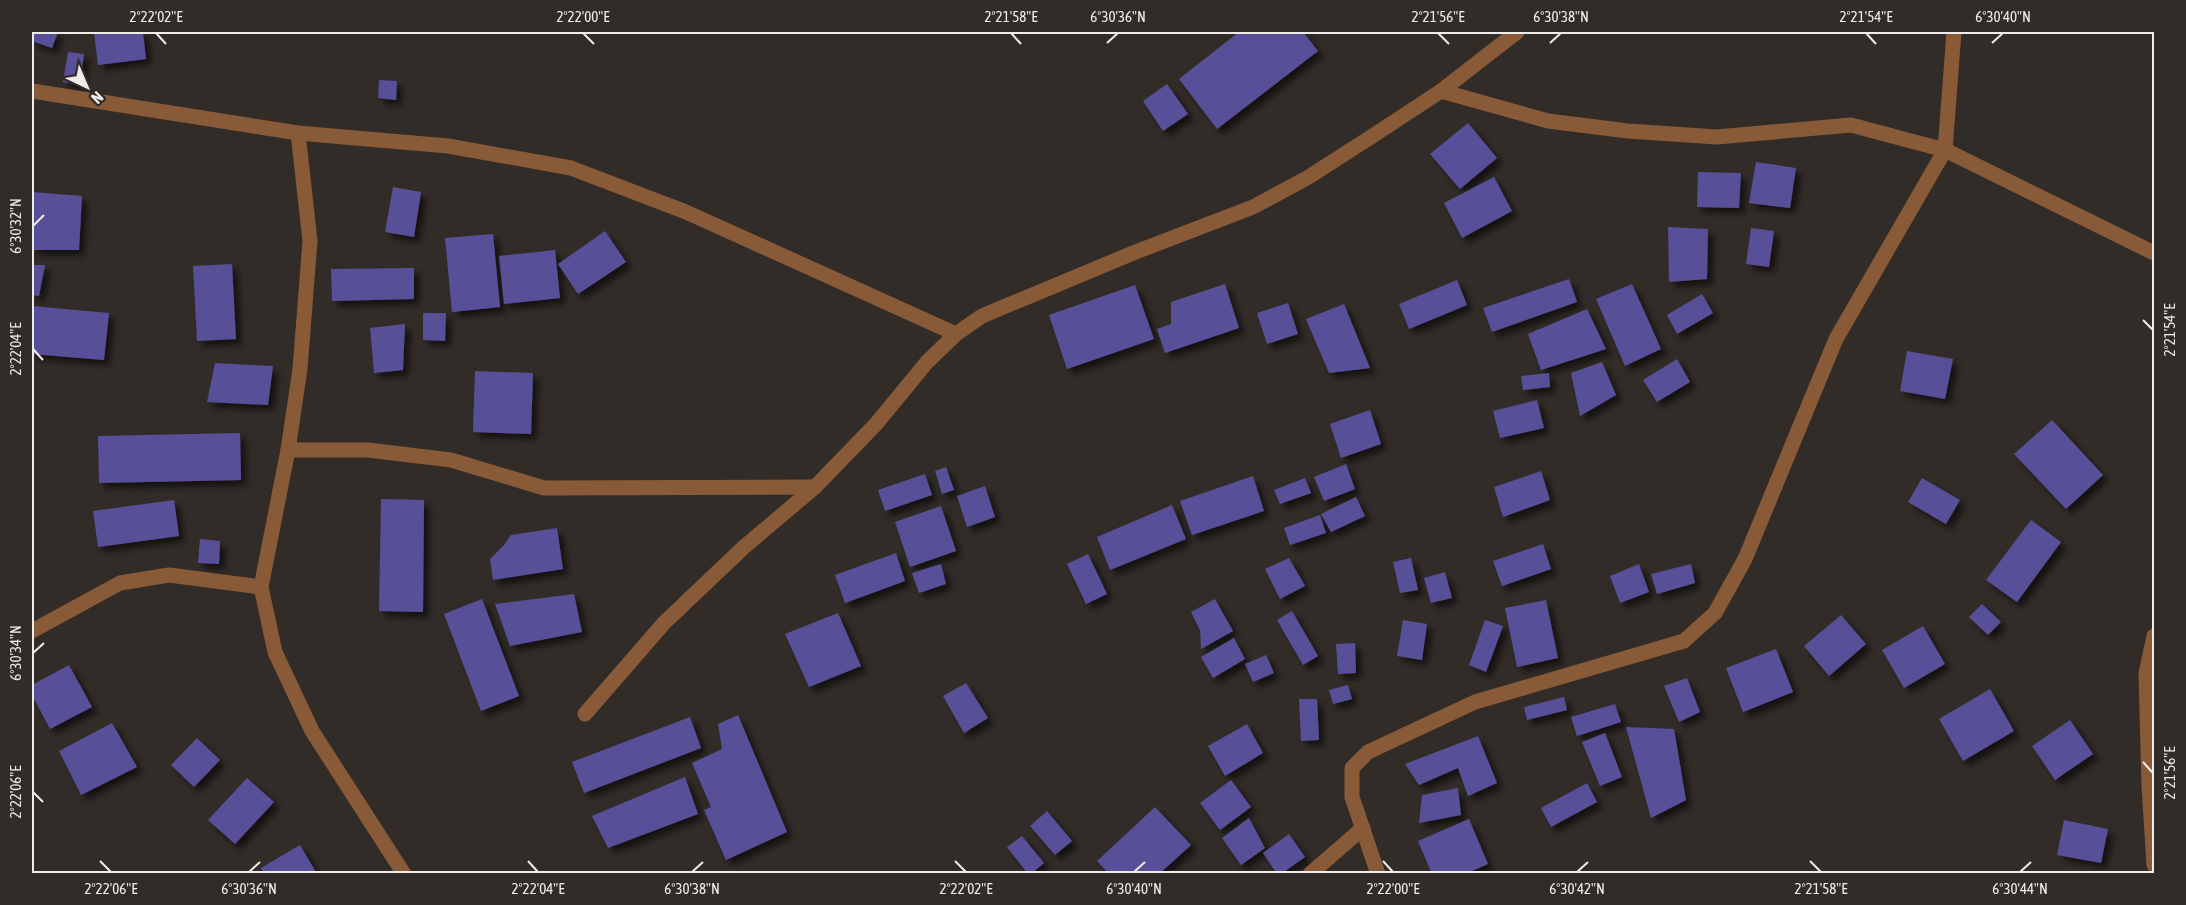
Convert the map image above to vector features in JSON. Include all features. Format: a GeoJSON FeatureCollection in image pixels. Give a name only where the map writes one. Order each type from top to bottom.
{"type":"FeatureCollection","features":[{"type":"Feature","properties":{"kind":"street"},"geometry":{"type":"LineString","coordinates":[[585,714],[664,623],[744,547],[815,487],[876,424],[927,362],[956,334],[982,316],[1133,253],[1253,207],[1307,178],[1441,91],[1517,32]]}},
{"type":"Feature","properties":{"kind":"street"},"geometry":{"type":"LineString","coordinates":[[1377,873],[1352,797],[1352,768],[1368,752],[1475,702],[1684,641],[1715,613],[1745,559],[1836,339],[1945,150],[1954,32]]}},
{"type":"Feature","properties":{"kind":"street"},"geometry":{"type":"LineString","coordinates":[[32,91],[298,133],[448,146],[571,168],[686,212],[956,334]]}},
{"type":"Feature","properties":{"kind":"street"},"geometry":{"type":"LineString","coordinates":[[1441,91],[1548,121],[1628,131],[1717,137],[1851,125],[1945,150],[2154,253]]}},
{"type":"Feature","properties":{"kind":"street"},"geometry":{"type":"LineString","coordinates":[[298,133],[310,241],[300,369],[288,450],[261,587],[275,652],[312,731],[404,873]]}},
{"type":"Feature","properties":{"kind":"street"},"geometry":{"type":"LineString","coordinates":[[288,450],[368,450],[451,460],[544,488],[815,487]]}},
{"type":"Feature","properties":{"kind":"street"},"geometry":{"type":"LineString","coordinates":[[32,631],[120,583],[169,575],[261,587]]}},
{"type":"Feature","properties":{"kind":"street"},"geometry":{"type":"LineString","coordinates":[[2154,636],[2146,673],[2154,864]]}},
{"type":"Feature","properties":{"kind":"street"},"geometry":{"type":"LineString","coordinates":[[1310,873],[1363,828]]}},
{"type":"Feature","properties":{"kind":"building"},"geometry":{"type":"Polygon","coordinates":[[[32,32],[58,32],[52,48],[32,41],[32,32]]]}},
{"type":"Feature","properties":{"kind":"building"},"geometry":{"type":"Polygon","coordinates":[[[94,32],[143,32],[146,59],[98,65],[94,32]]]}},
{"type":"Feature","properties":{"kind":"building"},"geometry":{"type":"Polygon","coordinates":[[[1239,32],[1303,32],[1318,51],[1217,129],[1179,79],[1239,32]]]}},
{"type":"Feature","properties":{"kind":"building"},"geometry":{"type":"Polygon","coordinates":[[[68,52],[84,54],[80,84],[63,82],[68,52]]]}},
{"type":"Feature","properties":{"kind":"building"},"geometry":{"type":"Polygon","coordinates":[[[379,80],[397,81],[396,100],[378,98],[379,80]]]}},
{"type":"Feature","properties":{"kind":"building"},"geometry":{"type":"Polygon","coordinates":[[[1167,84],[1188,114],[1163,131],[1143,101],[1167,84]]]}},
{"type":"Feature","properties":{"kind":"building"},"geometry":{"type":"Polygon","coordinates":[[[1468,123],[1497,158],[1460,189],[1430,154],[1468,123]]]}},
{"type":"Feature","properties":{"kind":"building"},"geometry":{"type":"Polygon","coordinates":[[[1756,162],[1796,168],[1790,208],[1749,203],[1756,162]]]}},
{"type":"Feature","properties":{"kind":"building"},"geometry":{"type":"Polygon","coordinates":[[[1698,172],[1741,173],[1739,208],[1697,207],[1698,172]]]}},
{"type":"Feature","properties":{"kind":"building"},"geometry":{"type":"Polygon","coordinates":[[[1494,177],[1512,211],[1462,238],[1444,203],[1494,177]]]}},
{"type":"Feature","properties":{"kind":"building"},"geometry":{"type":"Polygon","coordinates":[[[393,187],[421,192],[414,237],[385,232],[393,187]]]}},
{"type":"Feature","properties":{"kind":"building"},"geometry":{"type":"Polygon","coordinates":[[[32,192],[82,196],[79,250],[32,250],[32,192]]]}},
{"type":"Feature","properties":{"kind":"building"},"geometry":{"type":"Polygon","coordinates":[[[1668,227],[1708,229],[1707,279],[1669,282],[1668,227]]]}},
{"type":"Feature","properties":{"kind":"building"},"geometry":{"type":"Polygon","coordinates":[[[1751,228],[1774,231],[1769,267],[1746,264],[1751,228]]]}},
{"type":"Feature","properties":{"kind":"building"},"geometry":{"type":"Polygon","coordinates":[[[605,231],[626,262],[578,294],[558,264],[605,231]]]}},
{"type":"Feature","properties":{"kind":"building"},"geometry":{"type":"Polygon","coordinates":[[[493,234],[500,307],[452,312],[445,238],[493,234]]]}},
{"type":"Feature","properties":{"kind":"building"},"geometry":{"type":"Polygon","coordinates":[[[555,250],[560,298],[504,304],[499,256],[555,250]]]}},
{"type":"Feature","properties":{"kind":"building"},"geometry":{"type":"Polygon","coordinates":[[[232,264],[236,339],[197,341],[193,266],[232,264]]]}},
{"type":"Feature","properties":{"kind":"building"},"geometry":{"type":"Polygon","coordinates":[[[32,265],[45,265],[39,296],[32,295],[32,265]]]}},
{"type":"Feature","properties":{"kind":"building"},"geometry":{"type":"Polygon","coordinates":[[[414,268],[414,299],[332,301],[331,269],[414,268]]]}},
{"type":"Feature","properties":{"kind":"building"},"geometry":{"type":"Polygon","coordinates":[[[1569,279],[1577,302],[1492,332],[1483,308],[1569,279]]]}},
{"type":"Feature","properties":{"kind":"building"},"geometry":{"type":"Polygon","coordinates":[[[1457,280],[1467,305],[1409,329],[1399,304],[1457,280]]]}},
{"type":"Feature","properties":{"kind":"building"},"geometry":{"type":"Polygon","coordinates":[[[1225,284],[1239,328],[1165,353],[1157,329],[1171,324],[1171,302],[1225,284]]]}},
{"type":"Feature","properties":{"kind":"building"},"geometry":{"type":"Polygon","coordinates":[[[1632,284],[1661,349],[1625,366],[1596,299],[1632,284]]]}},
{"type":"Feature","properties":{"kind":"building"},"geometry":{"type":"Polygon","coordinates":[[[1135,285],[1154,339],[1067,369],[1049,315],[1135,285]]]}},
{"type":"Feature","properties":{"kind":"building"},"geometry":{"type":"Polygon","coordinates":[[[1702,294],[1713,313],[1677,334],[1667,315],[1702,294]]]}},
{"type":"Feature","properties":{"kind":"building"},"geometry":{"type":"Polygon","coordinates":[[[1288,303],[1298,334],[1267,344],[1257,313],[1288,303]]]}},
{"type":"Feature","properties":{"kind":"building"},"geometry":{"type":"Polygon","coordinates":[[[1344,304],[1370,368],[1329,373],[1306,319],[1344,304]]]}},
{"type":"Feature","properties":{"kind":"building"},"geometry":{"type":"Polygon","coordinates":[[[32,306],[109,313],[104,360],[32,354],[32,306]]]}},
{"type":"Feature","properties":{"kind":"building"},"geometry":{"type":"Polygon","coordinates":[[[1587,309],[1606,349],[1541,370],[1528,334],[1587,309]]]}},
{"type":"Feature","properties":{"kind":"building"},"geometry":{"type":"Polygon","coordinates":[[[423,313],[446,313],[445,341],[423,340],[423,313]]]}},
{"type":"Feature","properties":{"kind":"building"},"geometry":{"type":"Polygon","coordinates":[[[405,324],[403,370],[374,373],[370,328],[405,324]]]}},
{"type":"Feature","properties":{"kind":"building"},"geometry":{"type":"Polygon","coordinates":[[[1907,351],[1953,359],[1945,399],[1900,391],[1907,351]]]}},
{"type":"Feature","properties":{"kind":"building"},"geometry":{"type":"Polygon","coordinates":[[[1677,359],[1690,382],[1657,402],[1643,380],[1677,359]]]}},
{"type":"Feature","properties":{"kind":"building"},"geometry":{"type":"Polygon","coordinates":[[[1602,362],[1616,395],[1580,416],[1571,373],[1602,362]]]}},
{"type":"Feature","properties":{"kind":"building"},"geometry":{"type":"Polygon","coordinates":[[[215,363],[273,366],[268,405],[207,402],[215,363]]]}},
{"type":"Feature","properties":{"kind":"building"},"geometry":{"type":"Polygon","coordinates":[[[475,371],[533,373],[531,434],[473,432],[475,371]]]}},
{"type":"Feature","properties":{"kind":"building"},"geometry":{"type":"Polygon","coordinates":[[[1549,373],[1550,387],[1523,390],[1521,376],[1549,373]]]}},
{"type":"Feature","properties":{"kind":"building"},"geometry":{"type":"Polygon","coordinates":[[[1537,400],[1544,428],[1500,438],[1493,411],[1537,400]]]}},
{"type":"Feature","properties":{"kind":"building"},"geometry":{"type":"Polygon","coordinates":[[[1370,410],[1381,444],[1341,458],[1330,424],[1370,410]]]}},
{"type":"Feature","properties":{"kind":"building"},"geometry":{"type":"Polygon","coordinates":[[[2052,420],[2103,475],[2066,509],[2014,454],[2052,420]]]}},
{"type":"Feature","properties":{"kind":"building"},"geometry":{"type":"Polygon","coordinates":[[[240,433],[241,480],[99,483],[98,436],[240,433]]]}},
{"type":"Feature","properties":{"kind":"building"},"geometry":{"type":"Polygon","coordinates":[[[1346,464],[1355,489],[1324,501],[1314,477],[1346,464]]]}},
{"type":"Feature","properties":{"kind":"building"},"geometry":{"type":"Polygon","coordinates":[[[946,467],[954,490],[942,494],[935,471],[946,467]]]}},
{"type":"Feature","properties":{"kind":"building"},"geometry":{"type":"Polygon","coordinates":[[[1541,471],[1550,500],[1503,517],[1494,487],[1541,471]]]}},
{"type":"Feature","properties":{"kind":"building"},"geometry":{"type":"Polygon","coordinates":[[[925,474],[932,495],[885,511],[878,490],[925,474]]]}},
{"type":"Feature","properties":{"kind":"building"},"geometry":{"type":"Polygon","coordinates":[[[1253,476],[1264,511],[1192,535],[1180,501],[1253,476]]]}},
{"type":"Feature","properties":{"kind":"building"},"geometry":{"type":"Polygon","coordinates":[[[1305,478],[1311,493],[1280,504],[1274,490],[1305,478]]]}},
{"type":"Feature","properties":{"kind":"building"},"geometry":{"type":"Polygon","coordinates":[[[1922,478],[1960,500],[1946,524],[1908,502],[1922,478]]]}},
{"type":"Feature","properties":{"kind":"building"},"geometry":{"type":"Polygon","coordinates":[[[985,486],[995,517],[967,527],[957,496],[985,486]]]}},
{"type":"Feature","properties":{"kind":"building"},"geometry":{"type":"Polygon","coordinates":[[[1356,497],[1365,516],[1331,532],[1321,514],[1356,497]]]}},
{"type":"Feature","properties":{"kind":"building"},"geometry":{"type":"Polygon","coordinates":[[[381,499],[424,500],[423,612],[379,611],[381,499]]]}},
{"type":"Feature","properties":{"kind":"building"},"geometry":{"type":"Polygon","coordinates":[[[174,500],[179,536],[98,547],[93,511],[174,500]]]}},
{"type":"Feature","properties":{"kind":"building"},"geometry":{"type":"Polygon","coordinates":[[[1172,505],[1186,539],[1110,570],[1097,537],[1172,505]]]}},
{"type":"Feature","properties":{"kind":"building"},"geometry":{"type":"Polygon","coordinates":[[[941,506],[956,551],[910,567],[895,522],[941,506]]]}},
{"type":"Feature","properties":{"kind":"building"},"geometry":{"type":"Polygon","coordinates":[[[1320,515],[1326,533],[1290,545],[1284,528],[1320,515]]]}},
{"type":"Feature","properties":{"kind":"building"},"geometry":{"type":"Polygon","coordinates":[[[2031,520],[2061,542],[2017,602],[1986,580],[2031,520]]]}},
{"type":"Feature","properties":{"kind":"building"},"geometry":{"type":"Polygon","coordinates":[[[557,528],[563,569],[493,580],[490,559],[511,535],[557,528]]]}},
{"type":"Feature","properties":{"kind":"building"},"geometry":{"type":"Polygon","coordinates":[[[200,539],[220,541],[219,564],[198,563],[200,539]]]}},
{"type":"Feature","properties":{"kind":"building"},"geometry":{"type":"Polygon","coordinates":[[[1543,544],[1551,569],[1502,586],[1493,561],[1543,544]]]}},
{"type":"Feature","properties":{"kind":"building"},"geometry":{"type":"Polygon","coordinates":[[[896,553],[905,581],[845,603],[835,575],[896,553]]]}},
{"type":"Feature","properties":{"kind":"building"},"geometry":{"type":"Polygon","coordinates":[[[1088,554],[1107,594],[1086,604],[1067,564],[1088,554]]]}},
{"type":"Feature","properties":{"kind":"building"},"geometry":{"type":"Polygon","coordinates":[[[1289,558],[1305,586],[1280,599],[1265,569],[1289,558]]]}},
{"type":"Feature","properties":{"kind":"building"},"geometry":{"type":"Polygon","coordinates":[[[1411,558],[1418,590],[1400,593],[1393,562],[1411,558]]]}},
{"type":"Feature","properties":{"kind":"building"},"geometry":{"type":"Polygon","coordinates":[[[941,564],[946,584],[919,593],[912,573],[941,564]]]}},
{"type":"Feature","properties":{"kind":"building"},"geometry":{"type":"Polygon","coordinates":[[[1639,564],[1649,592],[1620,603],[1610,576],[1639,564]]]}},
{"type":"Feature","properties":{"kind":"building"},"geometry":{"type":"Polygon","coordinates":[[[1691,564],[1695,583],[1657,594],[1651,574],[1691,564]]]}},
{"type":"Feature","properties":{"kind":"building"},"geometry":{"type":"Polygon","coordinates":[[[1445,572],[1452,598],[1431,603],[1424,578],[1445,572]]]}},
{"type":"Feature","properties":{"kind":"building"},"geometry":{"type":"Polygon","coordinates":[[[574,594],[582,632],[510,646],[495,604],[574,594]]]}},
{"type":"Feature","properties":{"kind":"building"},"geometry":{"type":"Polygon","coordinates":[[[482,599],[519,696],[481,711],[444,614],[482,599]]]}},
{"type":"Feature","properties":{"kind":"building"},"geometry":{"type":"Polygon","coordinates":[[[1215,599],[1233,631],[1201,649],[1200,630],[1191,612],[1215,599]]]}},
{"type":"Feature","properties":{"kind":"building"},"geometry":{"type":"Polygon","coordinates":[[[1546,600],[1558,658],[1517,667],[1505,608],[1546,600]]]}},
{"type":"Feature","properties":{"kind":"building"},"geometry":{"type":"Polygon","coordinates":[[[1982,604],[2001,622],[1988,635],[1969,617],[1982,604]]]}},
{"type":"Feature","properties":{"kind":"building"},"geometry":{"type":"Polygon","coordinates":[[[1292,611],[1318,656],[1303,665],[1277,620],[1292,611]]]}},
{"type":"Feature","properties":{"kind":"building"},"geometry":{"type":"Polygon","coordinates":[[[838,613],[861,666],[809,687],[785,634],[838,613]]]}},
{"type":"Feature","properties":{"kind":"building"},"geometry":{"type":"Polygon","coordinates":[[[1841,615],[1866,644],[1829,676],[1804,646],[1841,615]]]}},
{"type":"Feature","properties":{"kind":"building"},"geometry":{"type":"Polygon","coordinates":[[[1403,620],[1427,624],[1422,660],[1397,656],[1403,620]]]}},
{"type":"Feature","properties":{"kind":"building"},"geometry":{"type":"Polygon","coordinates":[[[1485,620],[1503,626],[1486,672],[1469,665],[1485,620]]]}},
{"type":"Feature","properties":{"kind":"building"},"geometry":{"type":"Polygon","coordinates":[[[1923,626],[1945,664],[1904,688],[1882,650],[1923,626]]]}},
{"type":"Feature","properties":{"kind":"building"},"geometry":{"type":"Polygon","coordinates":[[[1234,638],[1245,659],[1213,678],[1201,657],[1234,638]]]}},
{"type":"Feature","properties":{"kind":"building"},"geometry":{"type":"Polygon","coordinates":[[[1355,643],[1356,673],[1338,674],[1336,644],[1355,643]]]}},
{"type":"Feature","properties":{"kind":"building"},"geometry":{"type":"Polygon","coordinates":[[[1776,649],[1793,692],[1743,712],[1726,668],[1776,649]]]}},
{"type":"Feature","properties":{"kind":"building"},"geometry":{"type":"Polygon","coordinates":[[[1266,655],[1274,673],[1253,682],[1245,664],[1266,655]]]}},
{"type":"Feature","properties":{"kind":"building"},"geometry":{"type":"Polygon","coordinates":[[[69,665],[92,707],[50,729],[32,695],[32,685],[69,665]]]}},
{"type":"Feature","properties":{"kind":"building"},"geometry":{"type":"Polygon","coordinates":[[[1687,678],[1700,712],[1679,722],[1664,686],[1687,678]]]}},
{"type":"Feature","properties":{"kind":"building"},"geometry":{"type":"Polygon","coordinates":[[[966,683],[988,718],[964,733],[943,696],[966,683]]]}},
{"type":"Feature","properties":{"kind":"building"},"geometry":{"type":"Polygon","coordinates":[[[1348,685],[1352,699],[1333,704],[1329,690],[1348,685]]]}},
{"type":"Feature","properties":{"kind":"building"},"geometry":{"type":"Polygon","coordinates":[[[1990,689],[2014,731],[1963,761],[1939,719],[1990,689]]]}},
{"type":"Feature","properties":{"kind":"building"},"geometry":{"type":"Polygon","coordinates":[[[1564,697],[1567,710],[1527,720],[1524,707],[1564,697]]]}},
{"type":"Feature","properties":{"kind":"building"},"geometry":{"type":"Polygon","coordinates":[[[1299,699],[1317,699],[1319,740],[1301,741],[1299,699]]]}},
{"type":"Feature","properties":{"kind":"building"},"geometry":{"type":"Polygon","coordinates":[[[1615,704],[1621,722],[1577,736],[1571,717],[1615,704]]]}},
{"type":"Feature","properties":{"kind":"building"},"geometry":{"type":"Polygon","coordinates":[[[738,715],[787,832],[726,860],[704,810],[711,807],[692,763],[722,749],[718,724],[738,715]]]}},
{"type":"Feature","properties":{"kind":"building"},"geometry":{"type":"Polygon","coordinates":[[[690,717],[701,748],[584,793],[572,762],[690,717]]]}},
{"type":"Feature","properties":{"kind":"building"},"geometry":{"type":"Polygon","coordinates":[[[2070,720],[2093,754],[2055,780],[2032,746],[2070,720]]]}},
{"type":"Feature","properties":{"kind":"building"},"geometry":{"type":"Polygon","coordinates":[[[112,723],[137,767],[81,795],[59,751],[112,723]]]}},
{"type":"Feature","properties":{"kind":"building"},"geometry":{"type":"Polygon","coordinates":[[[1247,724],[1263,753],[1225,776],[1208,746],[1247,724]]]}},
{"type":"Feature","properties":{"kind":"building"},"geometry":{"type":"Polygon","coordinates":[[[1626,727],[1674,729],[1686,800],[1651,818],[1626,727]]]}},
{"type":"Feature","properties":{"kind":"building"},"geometry":{"type":"Polygon","coordinates":[[[1605,733],[1622,777],[1600,786],[1582,742],[1605,733]]]}},
{"type":"Feature","properties":{"kind":"building"},"geometry":{"type":"Polygon","coordinates":[[[1478,736],[1497,783],[1468,796],[1458,768],[1419,785],[1405,764],[1478,736]]]}},
{"type":"Feature","properties":{"kind":"building"},"geometry":{"type":"Polygon","coordinates":[[[197,738],[220,760],[194,787],[171,765],[197,738]]]}},
{"type":"Feature","properties":{"kind":"building"},"geometry":{"type":"Polygon","coordinates":[[[685,777],[698,814],[608,848],[592,816],[685,777]]]}},
{"type":"Feature","properties":{"kind":"building"},"geometry":{"type":"Polygon","coordinates":[[[247,778],[274,802],[235,844],[208,820],[247,778]]]}},
{"type":"Feature","properties":{"kind":"building"},"geometry":{"type":"Polygon","coordinates":[[[1231,780],[1251,807],[1220,830],[1200,803],[1231,780]]]}},
{"type":"Feature","properties":{"kind":"building"},"geometry":{"type":"Polygon","coordinates":[[[1587,783],[1597,802],[1551,827],[1541,808],[1587,783]]]}},
{"type":"Feature","properties":{"kind":"building"},"geometry":{"type":"Polygon","coordinates":[[[1458,788],[1461,815],[1419,823],[1422,795],[1458,788]]]}},
{"type":"Feature","properties":{"kind":"building"},"geometry":{"type":"Polygon","coordinates":[[[1155,807],[1191,845],[1159,874],[1109,874],[1097,861],[1155,807]]]}},
{"type":"Feature","properties":{"kind":"building"},"geometry":{"type":"Polygon","coordinates":[[[1047,811],[1072,841],[1055,855],[1030,826],[1047,811]]]}},
{"type":"Feature","properties":{"kind":"building"},"geometry":{"type":"Polygon","coordinates":[[[1249,818],[1265,848],[1241,865],[1222,838],[1249,818]]]}},
{"type":"Feature","properties":{"kind":"building"},"geometry":{"type":"Polygon","coordinates":[[[1469,819],[1488,864],[1465,874],[1432,874],[1418,841],[1469,819]]]}},
{"type":"Feature","properties":{"kind":"building"},"geometry":{"type":"Polygon","coordinates":[[[2064,820],[2108,829],[2101,863],[2057,855],[2064,820]]]}},
{"type":"Feature","properties":{"kind":"building"},"geometry":{"type":"Polygon","coordinates":[[[1289,834],[1305,857],[1281,874],[1277,874],[1263,853],[1289,834]]]}},
{"type":"Feature","properties":{"kind":"building"},"geometry":{"type":"Polygon","coordinates":[[[1022,836],[1044,863],[1031,874],[1028,874],[1007,847],[1022,836]]]}},
{"type":"Feature","properties":{"kind":"building"},"geometry":{"type":"Polygon","coordinates":[[[300,845],[317,874],[264,874],[261,868],[300,845]]]}}]}
